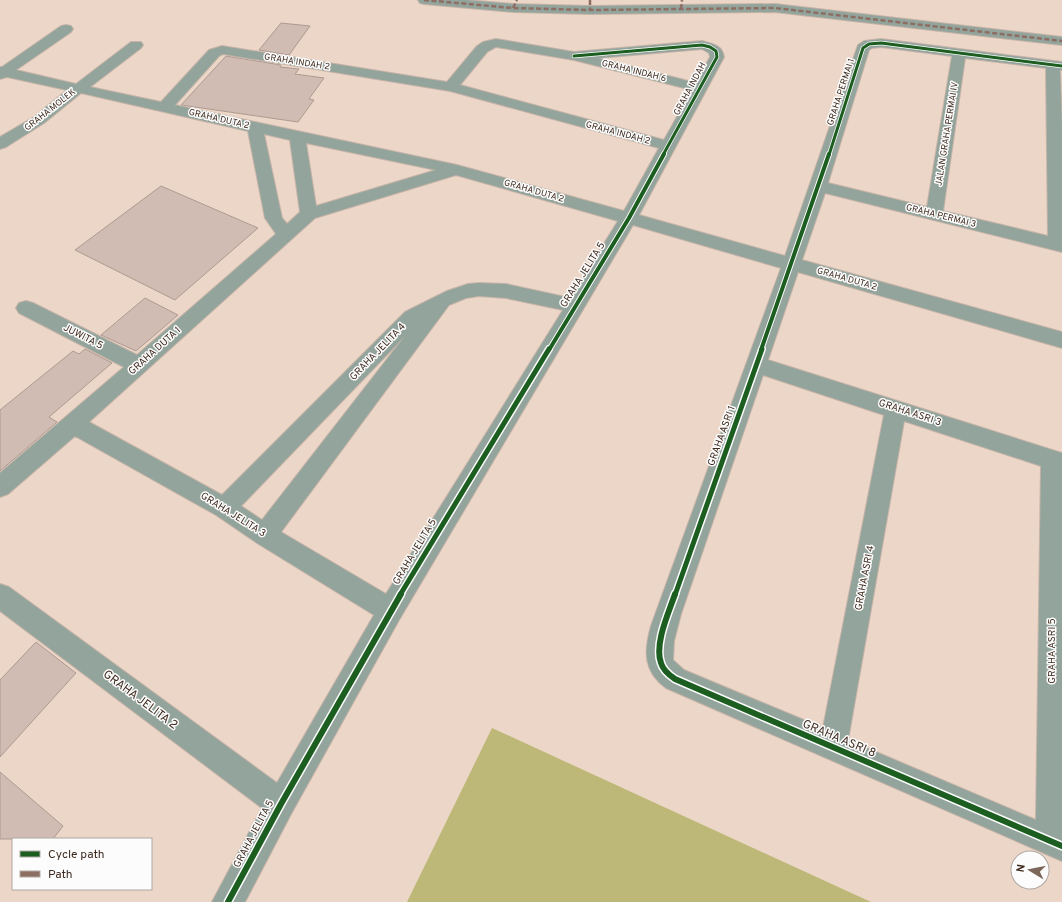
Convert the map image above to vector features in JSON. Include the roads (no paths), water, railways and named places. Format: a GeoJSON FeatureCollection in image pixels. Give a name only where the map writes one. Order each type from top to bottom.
{"type":"FeatureCollection","features":[{"type":"Feature","properties":{"kind":"street"},"geometry":{"type":"LineString","coordinates":[[424,0],[513,8],[590,5],[682,5],[776,8],[1062,41]]}},
{"type":"Feature","properties":{"kind":"street"},"geometry":{"type":"LineString","coordinates":[[2,72],[66,29]]}},
{"type":"Feature","properties":{"kind":"street","name":"GRAHA INDAH 6"},"geometry":{"type":"LineString","coordinates":[[451,87],[482,50],[488,45],[496,43],[574,56],[700,88]]}},
{"type":"Feature","properties":{"kind":"street","name":"GRAHA PERMAI 1"},"geometry":{"type":"LineString","coordinates":[[793,263],[863,48],[869,44],[882,43],[959,54],[1058,65]]}},
{"type":"Feature","properties":{"kind":"street","name":"GRAHA MOLEK"},"geometry":{"type":"LineString","coordinates":[[0,144],[39,120],[136,45]]}},
{"type":"Feature","properties":{"kind":"street","name":"GRAHA INDAH"},"geometry":{"type":"LineString","coordinates":[[574,56],[702,45],[710,47],[716,51],[717,57],[629,218]]}},
{"type":"Feature","properties":{"kind":"street","name":"GRAHA INDAH 2"},"geometry":{"type":"LineString","coordinates":[[165,106],[214,53],[222,50],[451,87],[668,146]]}},
{"type":"Feature","properties":{"kind":"street","name":"JALAN GRAHA PERMAI IV"},"geometry":{"type":"LineString","coordinates":[[934,215],[959,54]]}},
{"type":"Feature","properties":{"kind":"street"},"geometry":{"type":"LineString","coordinates":[[1058,65],[1059,246]]}},
{"type":"Feature","properties":{"kind":"street","name":"GRAHA DUTA 2"},"geometry":{"type":"LineString","coordinates":[[2,72],[165,106],[255,128],[457,170],[793,263],[1062,340]]}},
{"type":"Feature","properties":{"kind":"street"},"geometry":{"type":"LineString","coordinates":[[255,128],[274,218],[286,235]]}},
{"type":"Feature","properties":{"kind":"street"},"geometry":{"type":"LineString","coordinates":[[297,137],[309,214]]}},
{"type":"Feature","properties":{"kind":"street","name":"GRAHA DUTA 1"},"geometry":{"type":"LineString","coordinates":[[4,478],[73,424],[309,214],[457,170]]}},
{"type":"Feature","properties":{"kind":"street","name":"GRAHA PERMAI 3"},"geometry":{"type":"LineString","coordinates":[[819,186],[1059,246]]}},
{"type":"Feature","properties":{"kind":"street","name":"GRAHA JELITA 5"},"geometry":{"type":"LineString","coordinates":[[228,902],[281,804],[390,611],[574,306],[629,218]]}},
{"type":"Feature","properties":{"kind":"street","name":"GRAHA ASRI 1"},"geometry":{"type":"LineString","coordinates":[[668,614],[793,263]]}},
{"type":"Feature","properties":{"kind":"street","name":"GRAHA JELITA 4"},"geometry":{"type":"LineString","coordinates":[[224,508],[412,317],[445,299],[469,290],[498,290],[574,306]]}},
{"type":"Feature","properties":{"kind":"street"},"geometry":{"type":"LineString","coordinates":[[265,536],[445,299]]}},
{"type":"Feature","properties":{"kind":"street","name":"JUWITA 5"},"geometry":{"type":"LineString","coordinates":[[26,308],[139,365]]}},
{"type":"Feature","properties":{"kind":"street","name":"GRAHA ASRI 3"},"geometry":{"type":"LineString","coordinates":[[757,366],[1057,461]]}},
{"type":"Feature","properties":{"kind":"street","name":"GRAHA ASRI 4"},"geometry":{"type":"LineString","coordinates":[[833,747],[896,409]]}},
{"type":"Feature","properties":{"kind":"street","name":"GRAHA JELITA 3"},"geometry":{"type":"LineString","coordinates":[[73,424],[224,508],[265,536],[390,611]]}},
{"type":"Feature","properties":{"kind":"street","name":"GRAHA ASRI 5"},"geometry":{"type":"LineString","coordinates":[[1056,844],[1057,461]]}},
{"type":"Feature","properties":{"kind":"street","name":"GRAHA JELITA 2"},"geometry":{"type":"LineString","coordinates":[[0,596],[281,804]]}},
{"type":"Feature","properties":{"kind":"street","name":"GRAHA ASRI 8"},"geometry":{"type":"LineString","coordinates":[[668,614],[659,649],[662,668],[675,679],[1056,844]]}}]}
